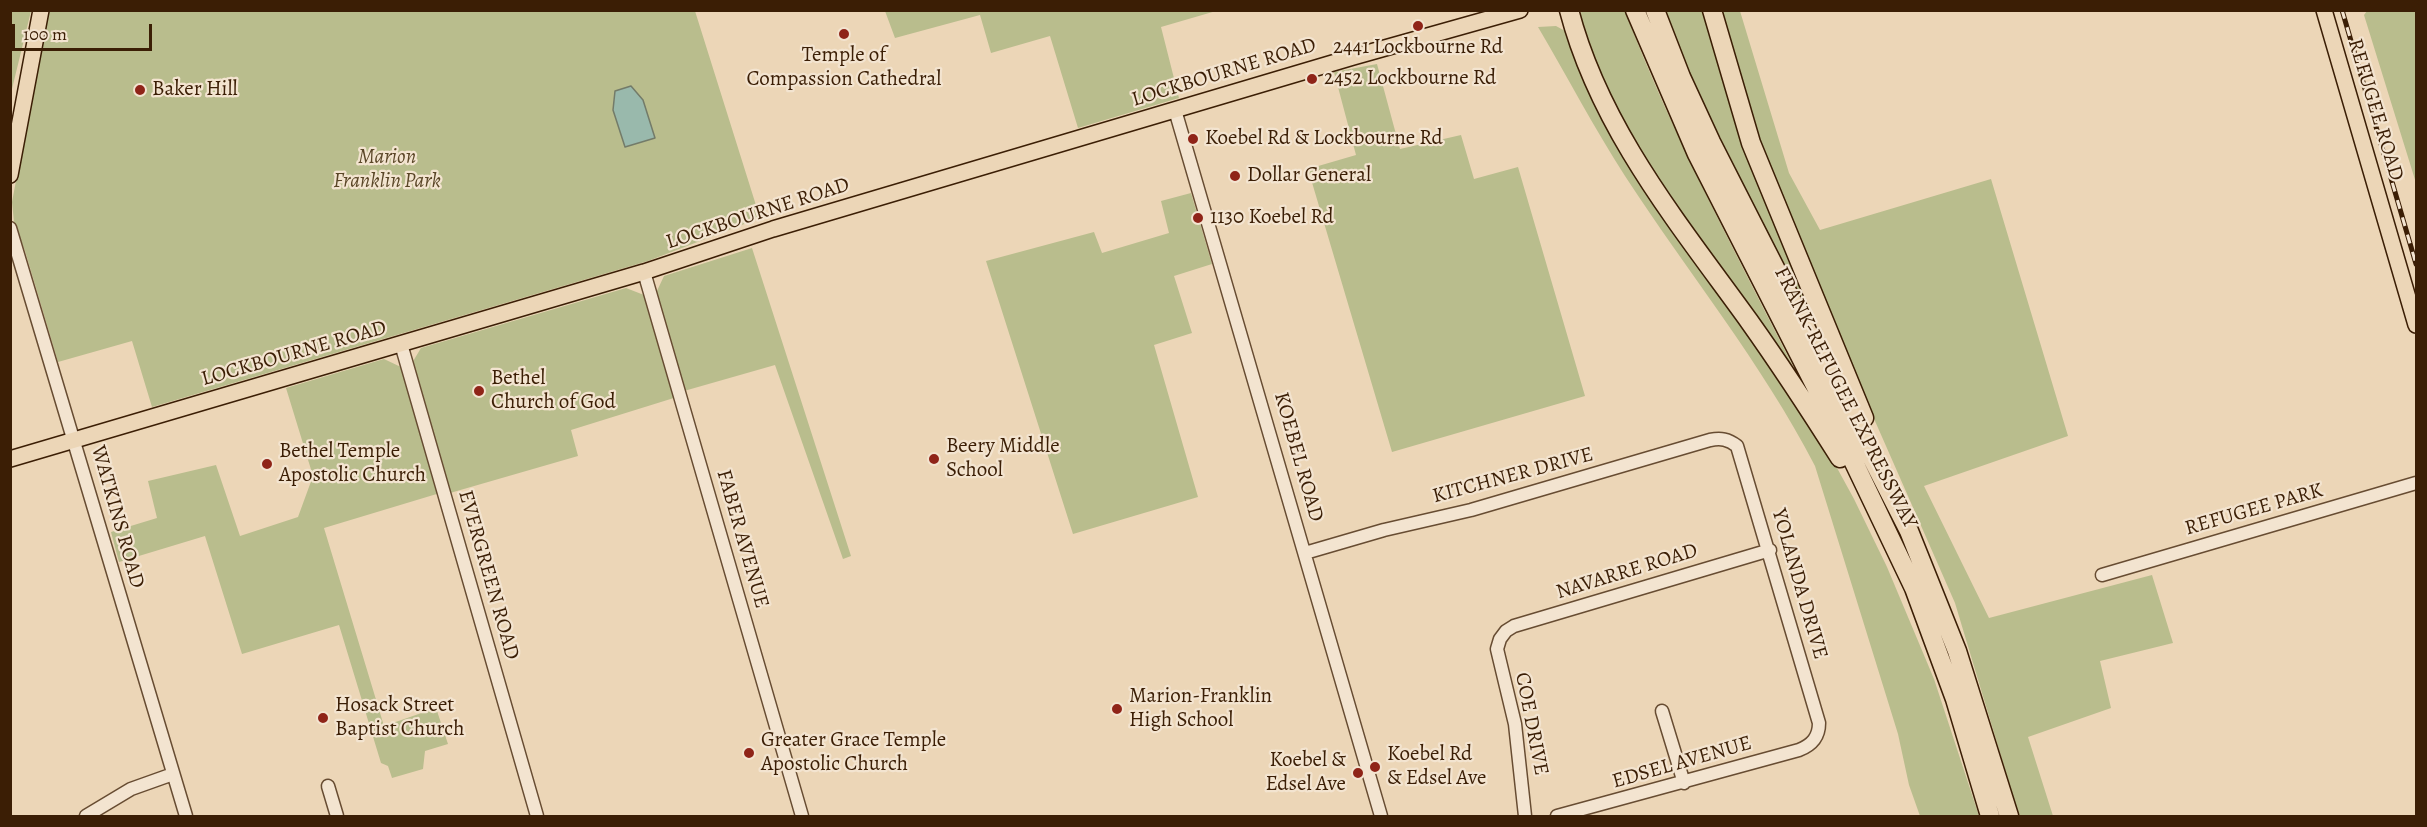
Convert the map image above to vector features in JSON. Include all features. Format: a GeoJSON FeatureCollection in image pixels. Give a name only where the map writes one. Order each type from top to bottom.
{"type":"FeatureCollection","features":[{"type":"Feature","properties":{"kind":"highway"},"geometry":{"type":"LineString","coordinates":[[1569,10],[1592,75],[1626,146],[1667,208],[1796,387],[1891,538]]}},
{"type":"Feature","properties":{"kind":"highway"},"geometry":{"type":"LineString","coordinates":[[1712,10],[1751,143],[1909,531]]}},
{"type":"Feature","properties":{"kind":"highway","name":"FRANK-REFUGEE EXPRESSWAY"},"geometry":{"type":"LineString","coordinates":[[1657,16],[1711,142],[1909,531],[1957,651],[2009,816]]}},
{"type":"Feature","properties":{"kind":"highway","name":"FRANK-REFUGEE EXPRESSWAY"},"geometry":{"type":"LineString","coordinates":[[1638,18],[1697,154],[1914,588],[1954,699],[1990,816]]}},
{"type":"Feature","properties":{"kind":"main road"},"geometry":{"type":"LineString","coordinates":[[10,175],[41,10]]}},
{"type":"Feature","properties":{"kind":"main road","name":"LOCKBOURNE ROAD"},"geometry":{"type":"LineString","coordinates":[[10,459],[644,272],[755,235],[1353,57],[1520,10]]}},
{"type":"Feature","properties":{"kind":"main road","name":"REFUGEE ROAD"},"geometry":{"type":"LineString","coordinates":[[2324,10],[2416,325]]}},
{"type":"Feature","properties":{"kind":"street","name":"KOEBEL ROAD"},"geometry":{"type":"LineString","coordinates":[[1175,110],[1381,816]]}},
{"type":"Feature","properties":{"kind":"street","name":"WATKINS ROAD"},"geometry":{"type":"LineString","coordinates":[[10,228],[186,816]]}},
{"type":"Feature","properties":{"kind":"street","name":"FABER AVENUE"},"geometry":{"type":"LineString","coordinates":[[644,272],[802,816]]}},
{"type":"Feature","properties":{"kind":"street","name":"EVERGREEN ROAD"},"geometry":{"type":"LineString","coordinates":[[402,344],[537,816]]}},
{"type":"Feature","properties":{"kind":"street","name":"KITCHNER DRIVE"},"geometry":{"type":"LineString","coordinates":[[1305,553],[1384,530],[1472,510],[1710,440],[1720,438],[1731,441]]}},
{"type":"Feature","properties":{"kind":"street","name":"YOLANDA DRIVE"},"geometry":{"type":"LineString","coordinates":[[1731,441],[1741,454],[1820,723],[1819,732],[1814,740]]}},
{"type":"Feature","properties":{"kind":"street","name":"REFUGEE PARK"},"geometry":{"type":"LineString","coordinates":[[2102,575],[2416,483]]}},
{"type":"Feature","properties":{"kind":"street","name":"NAVARRE ROAD"},"geometry":{"type":"LineString","coordinates":[[1500,639],[1514,626],[1770,550]]}},
{"type":"Feature","properties":{"kind":"street","name":"COE DRIVE"},"geometry":{"type":"LineString","coordinates":[[1500,639],[1497,649],[1498,659],[1515,724],[1525,816]]}},
{"type":"Feature","properties":{"kind":"street"},"geometry":{"type":"LineString","coordinates":[[1662,711],[1684,783]]}},
{"type":"Feature","properties":{"kind":"street","name":"EDSEL AVENUE"},"geometry":{"type":"LineString","coordinates":[[1557,816],[1799,750],[1808,747],[1814,740]]}},
{"type":"Feature","properties":{"kind":"street"},"geometry":{"type":"LineString","coordinates":[[86,816],[131,789],[173,774]]}},
{"type":"Feature","properties":{"kind":"street"},"geometry":{"type":"LineString","coordinates":[[328,786],[337,816]]}},
{"type":"Feature","properties":{"kind":"green space","name":"Marion Franklin Park"},"geometry":{"type":"Polygon","coordinates":[[[48,10],[695,11],[760,218],[648,261],[152,407],[132,341],[58,362],[14,222],[12,202],[48,10]]]}},
{"type":"Feature","properties":{"kind":"green space"},"geometry":{"type":"Polygon","coordinates":[[[885,10],[1216,11],[1161,27],[1179,98],[1078,128],[1050,36],[991,53],[980,15],[895,38],[885,10]]]}},
{"type":"Feature","properties":{"kind":"green space"},"geometry":{"type":"Polygon","coordinates":[[[10,11],[31,11],[11,93],[10,11]]]}},
{"type":"Feature","properties":{"kind":"green space"},"geometry":{"type":"Polygon","coordinates":[[[1625,11],[1685,150],[1798,376],[1796,377],[1650,174],[1604,89],[1579,13],[1625,11]]]}},
{"type":"Feature","properties":{"kind":"green space"},"geometry":{"type":"Polygon","coordinates":[[[1665,11],[1704,11],[1712,44],[1731,101],[1821,330],[1817,332],[1695,87],[1665,11]]]}},
{"type":"Feature","properties":{"kind":"green space"},"geometry":{"type":"Polygon","coordinates":[[[1718,11],[1740,11],[1789,173],[1820,230],[1991,179],[2068,436],[1924,486],[1989,618],[2152,575],[2173,643],[2100,661],[2111,708],[2028,737],[2053,816],[2019,816],[1955,603],[1777,193],[1718,11]]]}},
{"type":"Feature","properties":{"kind":"green space"},"geometry":{"type":"Polygon","coordinates":[[[2367,11],[2416,11],[2416,183],[2364,15],[2367,11]]]}},
{"type":"Feature","properties":{"kind":"green space"},"geometry":{"type":"Polygon","coordinates":[[[1556,26],[1567,32],[1573,39],[1585,83],[1595,106],[1642,186],[1807,413],[1854,499],[1887,567],[1934,679],[1979,816],[1920,816],[1909,785],[1898,734],[1815,466],[1772,391],[1649,212],[1591,121],[1538,27],[1556,26]]]}},
{"type":"Feature","properties":{"kind":"green space"},"geometry":{"type":"Polygon","coordinates":[[[1377,64],[1400,149],[1461,135],[1474,179],[1518,167],[1585,396],[1392,452],[1308,169],[1356,155],[1334,72],[1377,64]]]}},
{"type":"Feature","properties":{"kind":"green space"},"geometry":{"type":"Polygon","coordinates":[[[1191,193],[1212,264],[1174,276],[1192,333],[1154,345],[1198,497],[1073,534],[986,261],[1094,232],[1102,253],[1169,233],[1161,201],[1191,193]]]}},
{"type":"Feature","properties":{"kind":"green space"},"geometry":{"type":"Polygon","coordinates":[[[752,248],[851,556],[843,559],[775,365],[684,391],[656,293],[664,276],[752,248]]]}},
{"type":"Feature","properties":{"kind":"green space"},"geometry":{"type":"Polygon","coordinates":[[[626,288],[644,295],[677,397],[571,430],[578,456],[450,493],[412,363],[421,348],[626,288]]]}},
{"type":"Feature","properties":{"kind":"green space"},"geometry":{"type":"Polygon","coordinates":[[[384,359],[403,368],[440,493],[324,528],[384,726],[436,708],[448,744],[425,751],[423,769],[392,778],[388,766],[381,763],[339,625],[242,654],[205,536],[119,562],[111,532],[157,518],[148,481],[216,465],[240,536],[298,517],[313,476],[286,388],[384,359]]]}},
{"type":"Feature","properties":{"kind":"shaded area"},"geometry":{"type":"Polygon","coordinates":[[[631,86],[643,100],[655,138],[625,147],[613,110],[615,91],[631,86]]]}},
{"type":"Feature","properties":{"kind":"railway"},"geometry":{"type":"LineString","coordinates":[[2342,10],[2416,264]]}},
{"type":"Feature","properties":{"kind":"place","name":"2441 Lockbourne Rd"},"geometry":{"type":"Point","coordinates":[1418,26]}},
{"type":"Feature","properties":{"kind":"place","name":"Temple of Compassion Cathedral"},"geometry":{"type":"Point","coordinates":[844,34]}},
{"type":"Feature","properties":{"kind":"place","name":"2452 Lockbourne Rd"},"geometry":{"type":"Point","coordinates":[1312,79]}},
{"type":"Feature","properties":{"kind":"place","name":"Baker Hill"},"geometry":{"type":"Point","coordinates":[140,90]}},
{"type":"Feature","properties":{"kind":"place","name":"Koebel Rd & Lockbourne Rd"},"geometry":{"type":"Point","coordinates":[1193,139]}},
{"type":"Feature","properties":{"kind":"place","name":"Dollar General"},"geometry":{"type":"Point","coordinates":[1235,176]}},
{"type":"Feature","properties":{"kind":"place","name":"1130 Koebel Rd"},"geometry":{"type":"Point","coordinates":[1198,218]}},
{"type":"Feature","properties":{"kind":"place","name":"Bethel Church of God"},"geometry":{"type":"Point","coordinates":[479,391]}},
{"type":"Feature","properties":{"kind":"place","name":"Beery Middle School"},"geometry":{"type":"Point","coordinates":[934,459]}},
{"type":"Feature","properties":{"kind":"place","name":"Bethel Temple Apostolic Church"},"geometry":{"type":"Point","coordinates":[267,464]}},
{"type":"Feature","properties":{"kind":"place","name":"Marion-Franklin High School"},"geometry":{"type":"Point","coordinates":[1117,709]}},
{"type":"Feature","properties":{"kind":"place","name":"Hosack Street Baptist Church"},"geometry":{"type":"Point","coordinates":[323,718]}},
{"type":"Feature","properties":{"kind":"place","name":"Greater Grace Temple Apostolic Church"},"geometry":{"type":"Point","coordinates":[749,753]}},
{"type":"Feature","properties":{"kind":"place","name":"Koebel Rd & Edsel Ave"},"geometry":{"type":"Point","coordinates":[1375,767]}},
{"type":"Feature","properties":{"kind":"place","name":"Koebel & Edsel Ave"},"geometry":{"type":"Point","coordinates":[1358,773]}}]}
